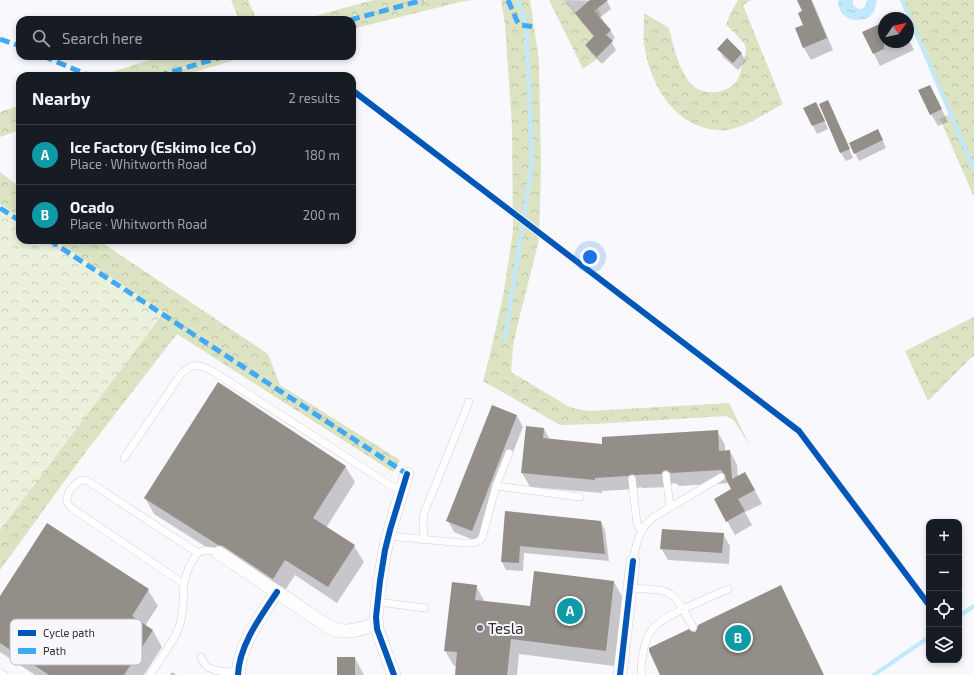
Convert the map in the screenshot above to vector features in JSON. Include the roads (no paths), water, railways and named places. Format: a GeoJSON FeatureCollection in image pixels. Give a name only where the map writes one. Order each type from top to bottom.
{"type":"FeatureCollection","features":[{"type":"Feature","properties":{"kind":"street"},"geometry":{"type":"LineString","coordinates":[[394,675],[376,624],[382,567],[389,536],[407,474]]}},
{"type":"Feature","properties":{"kind":"street"},"geometry":{"type":"LineString","coordinates":[[219,553],[323,624],[334,629],[342,632],[351,631],[376,624]]}},
{"type":"Feature","properties":{"kind":"street"},"geometry":{"type":"LineString","coordinates":[[620,675],[634,561]]}},
{"type":"Feature","properties":{"kind":"street"},"geometry":{"type":"LineString","coordinates":[[238,674],[242,652],[256,624],[277,592]]}},
{"type":"Feature","properties":{"kind":"lane"},"geometry":{"type":"LineString","coordinates":[[124,458],[181,374],[188,368],[199,365],[214,372],[390,485],[402,491]]}},
{"type":"Feature","properties":{"kind":"lane"},"geometry":{"type":"LineString","coordinates":[[424,540],[424,513],[469,402]]}},
{"type":"Feature","properties":{"kind":"lane"},"geometry":{"type":"LineString","coordinates":[[389,536],[467,544],[480,540],[483,536],[496,486],[509,453]]}},
{"type":"Feature","properties":{"kind":"lane"},"geometry":{"type":"LineString","coordinates":[[666,475],[670,507]]}},
{"type":"Feature","properties":{"kind":"lane"},"geometry":{"type":"LineString","coordinates":[[634,561],[637,540],[652,519],[721,477]]}},
{"type":"Feature","properties":{"kind":"lane"},"geometry":{"type":"LineString","coordinates":[[632,479],[637,524],[642,531]]}},
{"type":"Feature","properties":{"kind":"lane"},"geometry":{"type":"LineString","coordinates":[[184,584],[73,509],[68,503],[67,497],[79,481],[85,480],[198,554]]}},
{"type":"Feature","properties":{"kind":"lane"},"geometry":{"type":"LineString","coordinates":[[496,486],[580,497]]}},
{"type":"Feature","properties":{"kind":"lane"},"geometry":{"type":"LineString","coordinates":[[150,675],[179,629],[183,609],[184,584],[187,570],[192,561],[201,552],[210,550],[219,553]]}},
{"type":"Feature","properties":{"kind":"lane"},"geometry":{"type":"LineString","coordinates":[[631,588],[660,590],[669,593],[676,598],[693,627]]}},
{"type":"Feature","properties":{"kind":"lane"},"geometry":{"type":"LineString","coordinates":[[642,675],[644,644],[649,633],[660,622],[683,609],[728,589]]}},
{"type":"Feature","properties":{"kind":"lane"},"geometry":{"type":"LineString","coordinates":[[378,602],[425,608]]}},
{"type":"Feature","properties":{"kind":"lane"},"geometry":{"type":"LineString","coordinates":[[201,657],[203,663],[212,669],[238,674]]}},
{"type":"Feature","properties":{"kind":"lane"},"geometry":{"type":"LineString","coordinates":[[0,672],[4,675]]}},
{"type":"Feature","properties":{"kind":"water"},"geometry":{"type":"Polygon","coordinates":[[[838,0],[853,0],[853,5],[858,9],[864,7],[867,0],[877,0],[874,10],[870,16],[865,19],[853,20],[846,17],[841,12],[838,0]]]}},
{"type":"Feature","properties":{"kind":"waterway"},"geometry":{"type":"LineString","coordinates":[[505,340],[532,163],[526,24],[518,0]]}},
{"type":"Feature","properties":{"kind":"waterway"},"geometry":{"type":"LineString","coordinates":[[902,0],[974,169]]}},
{"type":"Feature","properties":{"kind":"waterway"},"geometry":{"type":"LineString","coordinates":[[962,614],[974,606]]}},
{"type":"Feature","properties":{"kind":"waterway"},"geometry":{"type":"LineString","coordinates":[[874,675],[926,639]]}},
{"type":"Feature","properties":{"kind":"place","name":"Ice Factory (Eskimo Ice Co)"},"geometry":{"type":"Point","coordinates":[570,611]}},
{"type":"Feature","properties":{"kind":"place","name":"Tesla"},"geometry":{"type":"Point","coordinates":[480,628]}},
{"type":"Feature","properties":{"kind":"place","name":"Ocado"},"geometry":{"type":"Point","coordinates":[738,638]}}]}
